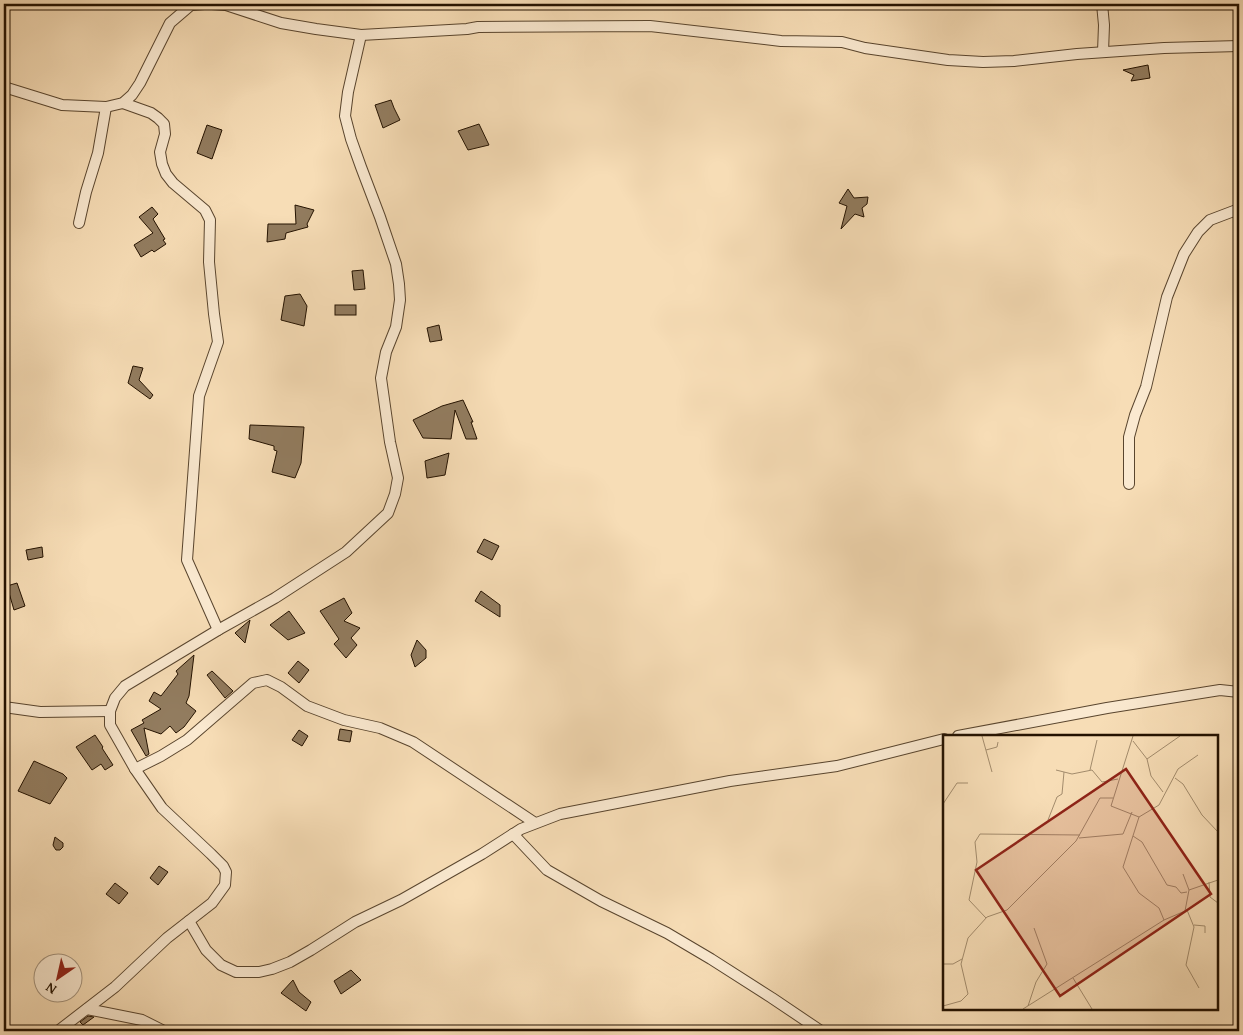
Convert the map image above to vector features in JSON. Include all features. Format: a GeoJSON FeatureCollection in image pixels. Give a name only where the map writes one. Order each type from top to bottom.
{"type":"FeatureCollection","features":[{"type":"Feature","properties":{"kind":"street"},"geometry":{"type":"LineString","coordinates":[[4,8],[6,4]]}},
{"type":"Feature","properties":{"kind":"street"},"geometry":{"type":"LineString","coordinates":[[123,104],[132,96],[140,83],[170,23],[191,4],[204,4]]}},
{"type":"Feature","properties":{"kind":"street"},"geometry":{"type":"LineString","coordinates":[[212,4],[226,5],[281,22],[361,35],[478,27],[650,26],[780,41],[842,42],[865,48],[948,60],[983,62],[1164,48],[1239,46]]}},
{"type":"Feature","properties":{"kind":"street"},"geometry":{"type":"LineString","coordinates":[[1102,4],[1104,25],[1103,52]]}},
{"type":"Feature","properties":{"kind":"street"},"geometry":{"type":"LineString","coordinates":[[58,1031],[115,987],[168,938],[212,903],[225,885],[226,872],[223,866],[162,808],[135,770],[110,725],[110,711],[115,698],[125,686],[275,598],[346,552],[388,513],[395,494],[398,478],[390,442],[381,378],[386,352],[396,326],[400,300],[400,284],[396,264],[358,160],[345,116],[348,92],[361,35]]}},
{"type":"Feature","properties":{"kind":"street"},"geometry":{"type":"LineString","coordinates":[[4,87],[62,105],[106,107],[123,104],[151,113],[164,124],[165,134],[160,152],[166,174],[205,210],[210,220],[209,262],[218,342],[199,396],[187,560],[218,630]]}},
{"type":"Feature","properties":{"kind":"street"},"geometry":{"type":"LineString","coordinates":[[79,224],[86,192],[98,153],[106,107]]}},
{"type":"Feature","properties":{"kind":"street"},"geometry":{"type":"LineString","coordinates":[[1129,484],[1130,437],[1135,415],[1146,388],[1167,297],[1184,254],[1198,232],[1210,220],[1239,209]]}},
{"type":"Feature","properties":{"kind":"street"},"geometry":{"type":"LineString","coordinates":[[135,770],[187,740],[253,683],[267,680],[281,687],[307,706],[344,720],[380,728],[414,742],[535,824]]}},
{"type":"Feature","properties":{"kind":"street"},"geometry":{"type":"LineString","coordinates":[[963,735],[1107,708],[1220,690],[1239,692]]}},
{"type":"Feature","properties":{"kind":"street"},"geometry":{"type":"LineString","coordinates":[[4,707],[40,712],[110,711]]}},
{"type":"Feature","properties":{"kind":"street"},"geometry":{"type":"LineString","coordinates":[[190,921],[206,950],[221,965],[236,972],[259,972],[290,962],[355,922],[402,900],[521,829],[560,814],[730,781],[837,766],[943,739]]}},
{"type":"Feature","properties":{"kind":"street"},"geometry":{"type":"LineString","coordinates":[[513,834],[547,870],[601,901],[667,933],[704,954],[821,1031]]}},
{"type":"Feature","properties":{"kind":"street"},"geometry":{"type":"LineString","coordinates":[[87,1009],[142,1020],[164,1031]]}},
{"type":"Feature","properties":{"kind":"building"},"geometry":{"type":"Polygon","coordinates":[[[1148,65],[1150,78],[1131,81],[1134,75],[1123,70],[1148,65]]]}},
{"type":"Feature","properties":{"kind":"building"},"geometry":{"type":"Polygon","coordinates":[[[391,100],[400,120],[383,128],[375,105],[391,100]]]}},
{"type":"Feature","properties":{"kind":"building"},"geometry":{"type":"Polygon","coordinates":[[[479,124],[489,145],[468,150],[458,131],[479,124]]]}},
{"type":"Feature","properties":{"kind":"building"},"geometry":{"type":"Polygon","coordinates":[[[207,125],[222,130],[212,159],[197,153],[207,125]]]}},
{"type":"Feature","properties":{"kind":"building"},"geometry":{"type":"Polygon","coordinates":[[[848,189],[854,198],[868,197],[867,204],[862,208],[864,217],[855,214],[841,229],[847,206],[839,203],[848,189]]]}},
{"type":"Feature","properties":{"kind":"building"},"geometry":{"type":"Polygon","coordinates":[[[295,205],[314,210],[307,224],[308,227],[286,233],[285,239],[267,242],[268,224],[296,224],[295,205]]]}},
{"type":"Feature","properties":{"kind":"building"},"geometry":{"type":"Polygon","coordinates":[[[152,207],[158,214],[153,219],[166,244],[154,252],[152,250],[141,257],[134,245],[153,233],[139,217],[152,207]]]}},
{"type":"Feature","properties":{"kind":"building"},"geometry":{"type":"Polygon","coordinates":[[[363,270],[365,289],[354,290],[352,271],[363,270]]]}},
{"type":"Feature","properties":{"kind":"building"},"geometry":{"type":"Polygon","coordinates":[[[300,294],[307,306],[304,326],[281,320],[285,296],[300,294]]]}},
{"type":"Feature","properties":{"kind":"building"},"geometry":{"type":"Polygon","coordinates":[[[335,305],[356,305],[356,315],[335,315],[335,305]]]}},
{"type":"Feature","properties":{"kind":"building"},"geometry":{"type":"Polygon","coordinates":[[[439,325],[442,340],[430,342],[427,328],[439,325]]]}},
{"type":"Feature","properties":{"kind":"building"},"geometry":{"type":"Polygon","coordinates":[[[133,366],[143,368],[139,380],[153,395],[150,399],[128,383],[133,366]]]}},
{"type":"Feature","properties":{"kind":"building"},"geometry":{"type":"Polygon","coordinates":[[[463,400],[473,422],[471,422],[477,439],[466,439],[455,410],[451,439],[423,438],[413,420],[442,406],[463,400]]]}},
{"type":"Feature","properties":{"kind":"building"},"geometry":{"type":"Polygon","coordinates":[[[250,425],[304,427],[301,463],[295,478],[272,472],[277,451],[274,450],[274,446],[249,439],[250,425]]]}},
{"type":"Feature","properties":{"kind":"building"},"geometry":{"type":"Polygon","coordinates":[[[449,453],[445,475],[427,478],[425,461],[449,453]]]}},
{"type":"Feature","properties":{"kind":"building"},"geometry":{"type":"Polygon","coordinates":[[[484,539],[499,546],[492,560],[477,552],[484,539]]]}},
{"type":"Feature","properties":{"kind":"building"},"geometry":{"type":"Polygon","coordinates":[[[42,547],[43,557],[28,560],[26,550],[42,547]]]}},
{"type":"Feature","properties":{"kind":"building"},"geometry":{"type":"Polygon","coordinates":[[[17,583],[25,606],[14,610],[7,586],[17,583]]]}},
{"type":"Feature","properties":{"kind":"building"},"geometry":{"type":"Polygon","coordinates":[[[481,591],[500,605],[500,617],[475,601],[481,591]]]}},
{"type":"Feature","properties":{"kind":"building"},"geometry":{"type":"Polygon","coordinates":[[[344,598],[352,613],[344,621],[360,628],[351,638],[357,645],[346,658],[334,644],[339,639],[320,611],[344,598]]]}},
{"type":"Feature","properties":{"kind":"building"},"geometry":{"type":"Polygon","coordinates":[[[289,611],[305,633],[288,640],[270,625],[289,611]]]}},
{"type":"Feature","properties":{"kind":"building"},"geometry":{"type":"Polygon","coordinates":[[[250,620],[245,643],[235,633],[250,620]]]}},
{"type":"Feature","properties":{"kind":"building"},"geometry":{"type":"Polygon","coordinates":[[[417,640],[426,650],[426,658],[415,667],[411,655],[417,640]]]}},
{"type":"Feature","properties":{"kind":"building"},"geometry":{"type":"Polygon","coordinates":[[[194,655],[189,696],[186,703],[196,711],[184,727],[176,733],[170,726],[161,734],[144,728],[149,754],[146,756],[131,730],[144,723],[142,720],[161,709],[149,701],[154,692],[161,696],[178,674],[176,671],[194,655]]]}},
{"type":"Feature","properties":{"kind":"building"},"geometry":{"type":"Polygon","coordinates":[[[298,661],[309,670],[299,683],[288,673],[298,661]]]}},
{"type":"Feature","properties":{"kind":"building"},"geometry":{"type":"Polygon","coordinates":[[[212,671],[233,691],[225,698],[207,675],[212,671]]]}},
{"type":"Feature","properties":{"kind":"building"},"geometry":{"type":"Polygon","coordinates":[[[340,729],[352,731],[350,742],[338,740],[340,729]]]}},
{"type":"Feature","properties":{"kind":"building"},"geometry":{"type":"Polygon","coordinates":[[[299,730],[308,736],[302,746],[292,740],[299,730]]]}},
{"type":"Feature","properties":{"kind":"building"},"geometry":{"type":"Polygon","coordinates":[[[95,735],[113,765],[105,770],[101,764],[92,770],[76,747],[95,735]]]}},
{"type":"Feature","properties":{"kind":"building"},"geometry":{"type":"Polygon","coordinates":[[[34,761],[63,774],[67,778],[50,804],[18,791],[34,761]]]}},
{"type":"Feature","properties":{"kind":"building"},"geometry":{"type":"Polygon","coordinates":[[[55,837],[63,843],[63,847],[60,850],[56,850],[53,845],[55,837]]]}},
{"type":"Feature","properties":{"kind":"building"},"geometry":{"type":"Polygon","coordinates":[[[159,866],[168,872],[158,885],[150,878],[159,866]]]}},
{"type":"Feature","properties":{"kind":"building"},"geometry":{"type":"Polygon","coordinates":[[[115,883],[128,893],[119,904],[106,894],[115,883]]]}},
{"type":"Feature","properties":{"kind":"building"},"geometry":{"type":"Polygon","coordinates":[[[351,970],[361,980],[341,994],[334,981],[351,970]]]}},
{"type":"Feature","properties":{"kind":"building"},"geometry":{"type":"Polygon","coordinates":[[[293,980],[299,992],[311,1002],[306,1011],[281,993],[293,980]]]}},
{"type":"Feature","properties":{"kind":"building"},"geometry":{"type":"Polygon","coordinates":[[[88,1016],[94,1017],[83,1025],[80,1022],[88,1016]]]}}]}
